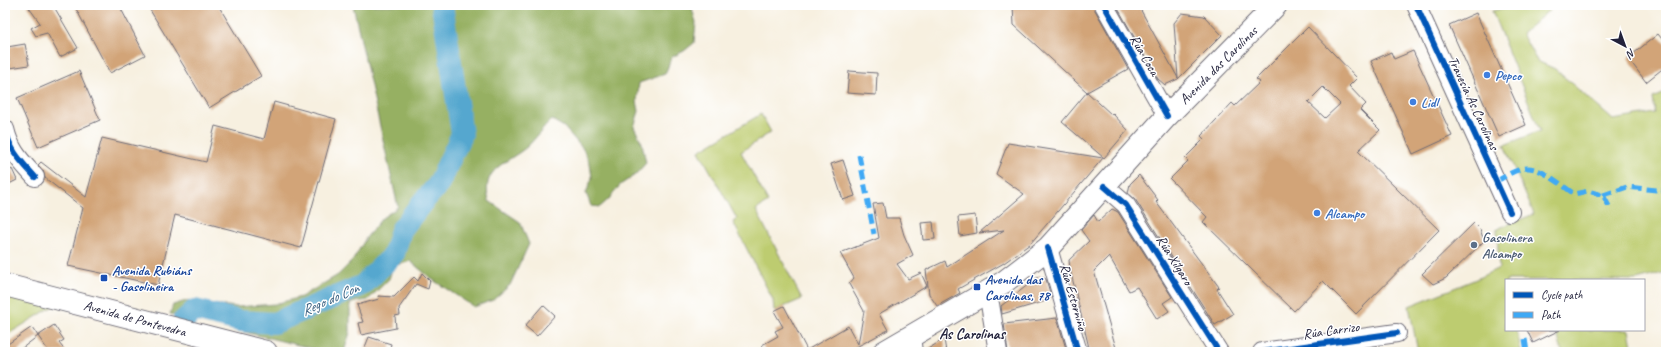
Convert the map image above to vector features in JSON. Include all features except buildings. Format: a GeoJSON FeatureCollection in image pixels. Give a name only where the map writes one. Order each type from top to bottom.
{"type":"FeatureCollection","features":[{"type":"Feature","properties":{"kind":"main road","name":"Avenida das Carolinas"},"geometry":{"type":"LineString","coordinates":[[884,352],[912,344],[986,292],[1004,282],[1048,248],[1167,116],[1276,5]]}},
{"type":"Feature","properties":{"kind":"main road","name":"Avenida de Pontevedra"},"geometry":{"type":"LineString","coordinates":[[5,285],[214,346],[266,352]]}},
{"type":"Feature","properties":{"kind":"street","name":"Rúa Coca"},"geometry":{"type":"LineString","coordinates":[[1104,5],[1167,116]]}},
{"type":"Feature","properties":{"kind":"street","name":"Travesía As Carolinas"},"geometry":{"type":"LineString","coordinates":[[1416,5],[1510,212]]}},
{"type":"Feature","properties":{"kind":"street"},"geometry":{"type":"LineString","coordinates":[[5,129],[8,141],[14,154],[35,177]]}},
{"type":"Feature","properties":{"kind":"street","name":"Rúa Xílgaro"},"geometry":{"type":"LineString","coordinates":[[1104,186],[1126,205],[1219,352]]}},
{"type":"Feature","properties":{"kind":"street","name":"Rúa Estorniño"},"geometry":{"type":"LineString","coordinates":[[1048,248],[1078,352]]}},
{"type":"Feature","properties":{"kind":"street"},"geometry":{"type":"LineString","coordinates":[[986,292],[990,304],[998,352]]}},
{"type":"Feature","properties":{"kind":"street","name":"Rúa Carrizo"},"geometry":{"type":"LineString","coordinates":[[1266,352],[1397,333]]}},
{"type":"Feature","properties":{"kind":"green space"},"geometry":{"type":"Polygon","coordinates":[[[353,5],[696,5],[692,9],[696,22],[694,43],[684,51],[672,57],[665,74],[639,83],[637,101],[639,111],[634,127],[642,143],[646,163],[635,175],[620,185],[610,198],[600,207],[591,206],[586,193],[592,178],[590,164],[583,149],[564,127],[552,120],[528,146],[497,168],[492,174],[488,181],[487,190],[489,201],[520,222],[529,244],[510,285],[493,300],[474,307],[433,280],[410,261],[393,266],[389,279],[368,300],[350,303],[350,332],[344,352],[327,352],[170,314],[173,305],[186,301],[236,307],[275,304],[301,297],[338,275],[353,260],[366,238],[382,218],[398,207],[353,5]]]}},
{"type":"Feature","properties":{"kind":"green space"},"geometry":{"type":"Polygon","coordinates":[[[1516,5],[1555,5],[1522,34],[1537,61],[1555,69],[1613,120],[1655,113],[1653,98],[1666,92],[1666,272],[1641,279],[1505,279],[1505,331],[1517,331],[1521,352],[1418,352],[1409,306],[1474,280],[1499,268],[1497,229],[1534,214],[1504,145],[1540,131],[1492,11],[1516,5]]]}},
{"type":"Feature","properties":{"kind":"green space"},"geometry":{"type":"Polygon","coordinates":[[[761,114],[771,132],[741,152],[768,202],[756,210],[802,299],[774,311],[773,300],[733,222],[737,219],[699,151],[761,114]]]}},
{"type":"Feature","properties":{"kind":"green space"},"geometry":{"type":"Polygon","coordinates":[[[5,285],[63,300],[5,336],[5,285]]]}},
{"type":"Feature","properties":{"kind":"green space"},"geometry":{"type":"Polygon","coordinates":[[[1556,331],[1629,331],[1633,352],[1562,352],[1556,331]]]}},
{"type":"Feature","properties":{"kind":"waterway","name":"Rego do Con"},"geometry":{"type":"LineString","coordinates":[[183,321],[195,310],[240,321],[274,323],[363,285],[394,254],[401,230],[438,185],[462,134],[442,5]]}},
{"type":"Feature","properties":{"kind":"marked path"},"geometry":{"type":"LineString","coordinates":[[859,155],[874,234]]}},
{"type":"Feature","properties":{"kind":"marked path"},"geometry":{"type":"LineString","coordinates":[[1497,181],[1520,169],[1534,169],[1552,178],[1574,194],[1588,191],[1603,195],[1611,210]]}},
{"type":"Feature","properties":{"kind":"marked path"},"geometry":{"type":"LineString","coordinates":[[1603,195],[1627,187],[1666,191]]}},
{"type":"Feature","properties":{"kind":"marked path"},"geometry":{"type":"LineString","coordinates":[[1525,339],[1527,352]]}},
{"type":"Feature","properties":{"kind":"cycle path"},"geometry":{"type":"LineString","coordinates":[[1104,5],[1167,116]]}},
{"type":"Feature","properties":{"kind":"cycle path"},"geometry":{"type":"LineString","coordinates":[[1416,5],[1510,212]]}},
{"type":"Feature","properties":{"kind":"cycle path"},"geometry":{"type":"LineString","coordinates":[[5,129],[13,150],[35,177]]}},
{"type":"Feature","properties":{"kind":"cycle path"},"geometry":{"type":"LineString","coordinates":[[1104,186],[1126,205],[1219,352]]}},
{"type":"Feature","properties":{"kind":"cycle path"},"geometry":{"type":"LineString","coordinates":[[1048,248],[1078,352]]}},
{"type":"Feature","properties":{"kind":"cycle path"},"geometry":{"type":"LineString","coordinates":[[1262,352],[1397,333]]}},
{"type":"Feature","properties":{"kind":"place","name":"Pepco"},"geometry":{"type":"Point","coordinates":[1487,75]}},
{"type":"Feature","properties":{"kind":"place","name":"Lidl"},"geometry":{"type":"Point","coordinates":[1413,102]}},
{"type":"Feature","properties":{"kind":"place","name":"Alcampo"},"geometry":{"type":"Point","coordinates":[1317,213]}},
{"type":"Feature","properties":{"kind":"place","name":"Gasolinera Alcampo"},"geometry":{"type":"Point","coordinates":[1474,245]}},
{"type":"Feature","properties":{"kind":"place","name":"Avenida Rubiáns - Gasolineira"},"geometry":{"type":"Point","coordinates":[104,278]}},
{"type":"Feature","properties":{"kind":"place","name":"Avenida das Carolinas, 78"},"geometry":{"type":"Point","coordinates":[977,287]}},
{"type":"Feature","properties":{"kind":"district","name":"As Carolinas"},"geometry":{"type":"Point","coordinates":[972,334]}}]}
